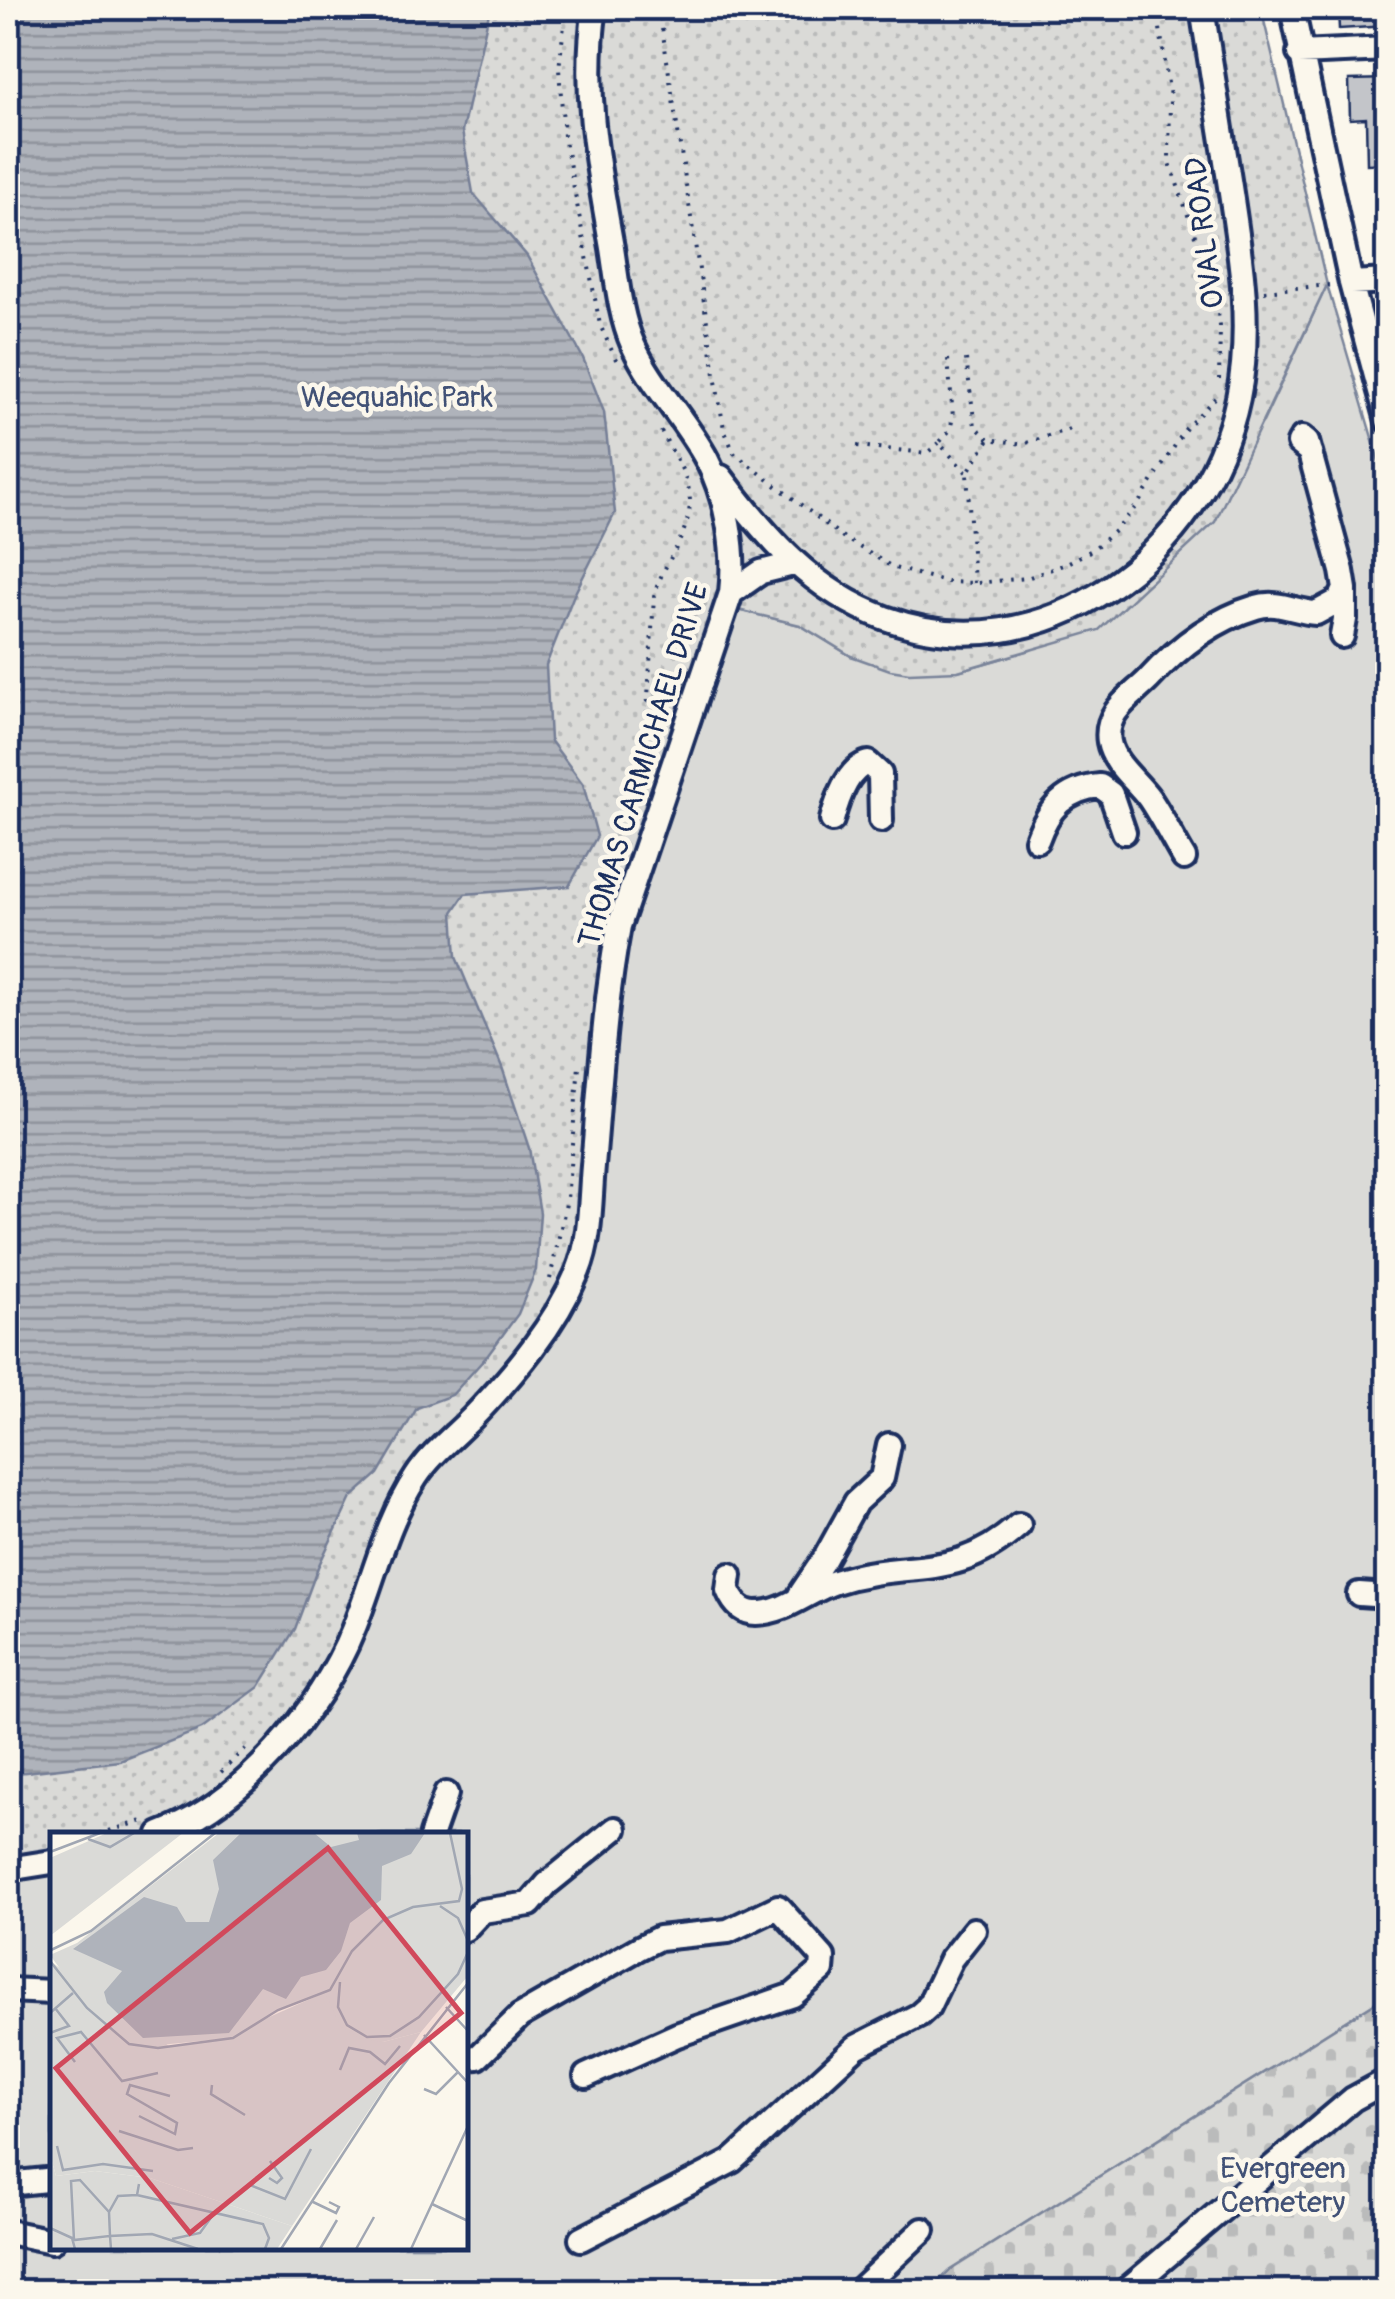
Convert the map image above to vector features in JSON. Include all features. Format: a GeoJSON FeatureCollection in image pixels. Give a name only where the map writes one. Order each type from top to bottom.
{"type":"FeatureCollection","features":[{"type":"Feature","properties":{"kind":"street","name":"THOMAS CARMICHAEL DRIVE"},"geometry":{"type":"LineString","coordinates":[[154,1827],[180,1827],[229,1794],[276,1749],[320,1694],[352,1633],[396,1509],[418,1472],[517,1371],[579,1269],[589,1208],[610,975],[619,926],[731,593],[732,545],[706,458],[632,343],[591,130],[589,72],[594,8]]}},
{"type":"Feature","properties":{"kind":"street","name":"OVAL ROAD"},"geometry":{"type":"LineString","coordinates":[[706,458],[751,518],[793,564],[883,618],[947,633],[979,633],[1045,620],[1122,581],[1173,533],[1203,488],[1231,428],[1239,395],[1245,292],[1202,8]]}},
{"type":"Feature","properties":{"kind":"street"},"geometry":{"type":"LineString","coordinates":[[1292,8],[1341,284],[1388,421]]}},
{"type":"Feature","properties":{"kind":"street"},"geometry":{"type":"LineString","coordinates":[[1299,53],[1388,49]]}},
{"type":"Feature","properties":{"kind":"street"},"geometry":{"type":"LineString","coordinates":[[1341,284],[1388,281]]}},
{"type":"Feature","properties":{"kind":"street"},"geometry":{"type":"LineString","coordinates":[[1310,452],[1345,589],[1342,636]]}},
{"type":"Feature","properties":{"kind":"street"},"geometry":{"type":"LineString","coordinates":[[731,593],[761,572],[793,564]]}},
{"type":"Feature","properties":{"kind":"street"},"geometry":{"type":"LineString","coordinates":[[1184,858],[1150,799],[1114,756],[1108,732],[1114,713],[1172,654],[1215,624],[1272,604],[1316,613],[1340,600],[1345,589]]}},
{"type":"Feature","properties":{"kind":"street"},"geometry":{"type":"LineString","coordinates":[[832,820],[837,800],[856,768],[868,763],[880,774],[881,820]]}},
{"type":"Feature","properties":{"kind":"street"},"geometry":{"type":"LineString","coordinates":[[1037,840],[1049,812],[1060,800],[1086,787],[1100,786],[1111,794],[1124,832]]}},
{"type":"Feature","properties":{"kind":"street"},"geometry":{"type":"LineString","coordinates":[[794,1601],[812,1579],[856,1502],[882,1478],[890,1444]]}},
{"type":"Feature","properties":{"kind":"street"},"geometry":{"type":"LineString","coordinates":[[730,1575],[728,1590],[742,1610],[772,1612],[840,1580],[972,1558],[994,1546],[1018,1525]]}},
{"type":"Feature","properties":{"kind":"street"},"geometry":{"type":"LineString","coordinates":[[1359,1594],[1388,1596]]}},
{"type":"Feature","properties":{"kind":"street"},"geometry":{"type":"LineString","coordinates":[[433,1832],[446,1794]]}},
{"type":"Feature","properties":{"kind":"street"},"geometry":{"type":"LineString","coordinates":[[468,1927],[482,1911],[530,1904],[547,1884],[614,1830]]}},
{"type":"Feature","properties":{"kind":"street"},"geometry":{"type":"LineString","coordinates":[[8,1869],[50,1862]]}},
{"type":"Feature","properties":{"kind":"street"},"geometry":{"type":"LineString","coordinates":[[468,2058],[478,2057],[520,2016],[546,1998],[659,1938],[728,1931],[778,1907],[823,1956],[822,1970],[792,1996],[756,2005],[678,2035],[586,2076]]}},
{"type":"Feature","properties":{"kind":"street"},"geometry":{"type":"LineString","coordinates":[[581,2239],[732,2161],[844,2057],[920,2015],[928,2007],[951,1959],[974,1930]]}},
{"type":"Feature","properties":{"kind":"street"},"geometry":{"type":"LineString","coordinates":[[8,1990],[50,1992]]}},
{"type":"Feature","properties":{"kind":"street"},"geometry":{"type":"LineString","coordinates":[[1124,2292],[1354,2099],[1388,2080]]}},
{"type":"Feature","properties":{"kind":"street"},"geometry":{"type":"LineString","coordinates":[[8,2184],[46,2180]]}},
{"type":"Feature","properties":{"kind":"street"},"geometry":{"type":"LineString","coordinates":[[857,2292],[923,2230]]}},
{"type":"Feature","properties":{"kind":"street"},"geometry":{"type":"LineString","coordinates":[[8,2232],[50,2241]]}},
{"type":"Feature","properties":{"kind":"path"},"geometry":{"type":"LineString","coordinates":[[566,8],[559,70],[564,136],[600,325],[608,349],[626,377]]}},
{"type":"Feature","properties":{"kind":"path"},"geometry":{"type":"LineString","coordinates":[[659,8],[718,394],[724,429],[734,453],[844,538],[894,568],[948,582],[974,583],[1027,578],[1092,550],[1138,504],[1186,428],[1216,397],[1220,326],[1206,266],[1169,160],[1170,98],[1157,8]]}},
{"type":"Feature","properties":{"kind":"path"},"geometry":{"type":"LineString","coordinates":[[1252,292],[1341,284]]}},
{"type":"Feature","properties":{"kind":"path"},"geometry":{"type":"LineString","coordinates":[[856,446],[927,453],[939,443],[950,430],[953,417],[948,359]]}},
{"type":"Feature","properties":{"kind":"path"},"geometry":{"type":"LineString","coordinates":[[966,359],[975,426],[989,440],[1023,444],[1073,428]]}},
{"type":"Feature","properties":{"kind":"path"},"geometry":{"type":"LineString","coordinates":[[647,783],[654,597],[692,506],[684,476],[658,424]]}},
{"type":"Feature","properties":{"kind":"path"},"geometry":{"type":"LineString","coordinates":[[974,583],[967,473],[989,440]]}},
{"type":"Feature","properties":{"kind":"path"},"geometry":{"type":"LineString","coordinates":[[939,443],[967,473]]}},
{"type":"Feature","properties":{"kind":"path"},"geometry":{"type":"LineString","coordinates":[[544,1292],[555,1260],[566,1199],[579,1064]]}},
{"type":"Feature","properties":{"kind":"path"},"geometry":{"type":"LineString","coordinates":[[210,1781],[256,1739]]}},
{"type":"Feature","properties":{"kind":"path"},"geometry":{"type":"LineString","coordinates":[[115,1832],[154,1827]]}},
{"type":"Feature","properties":{"kind":"green space","name":"Weequahic Park"},"geometry":{"type":"Polygon","coordinates":[[[8,8],[1261,8],[1327,285],[1215,522],[1099,630],[958,671],[890,670],[851,656],[800,625],[726,607],[619,926],[587,1227],[551,1319],[418,1473],[352,1633],[276,1749],[163,1832],[50,1832],[50,1862],[8,1869],[8,8]]]}},
{"type":"Feature","properties":{"kind":"green space"},"geometry":{"type":"Polygon","coordinates":[[[1327,285],[1388,492],[1387,1995],[949,2271],[928,2291],[8,2292],[8,1869],[50,1862],[50,2249],[468,2249],[468,1832],[161,1832],[610,975],[726,607],[800,625],[851,656],[958,671],[1031,650],[1263,422],[1327,285]]]}},
{"type":"Feature","properties":{"kind":"green space","name":"Evergreen Cemetery"},"geometry":{"type":"Polygon","coordinates":[[[1387,1995],[1387,2291],[928,2292],[949,2271],[1387,1995]]]}},
{"type":"Feature","properties":{"kind":"shaded area"},"geometry":{"type":"Polygon","coordinates":[[[8,8],[490,8],[462,131],[473,193],[527,256],[583,358],[604,412],[615,513],[573,597],[546,665],[550,740],[583,784],[597,836],[569,886],[465,894],[453,912],[456,957],[502,1067],[529,1148],[540,1213],[536,1270],[518,1314],[452,1395],[417,1408],[378,1474],[351,1498],[318,1567],[295,1629],[259,1687],[202,1729],[120,1761],[8,1774],[8,8]]]}},
{"type":"Feature","properties":{"kind":"building"},"geometry":{"type":"Polygon","coordinates":[[[1338,8],[1388,9],[1388,26],[1339,29],[1338,8]]]}},
{"type":"Feature","properties":{"kind":"building"},"geometry":{"type":"Polygon","coordinates":[[[1388,79],[1388,163],[1367,164],[1366,118],[1350,119],[1349,80],[1388,79]]]}}]}
